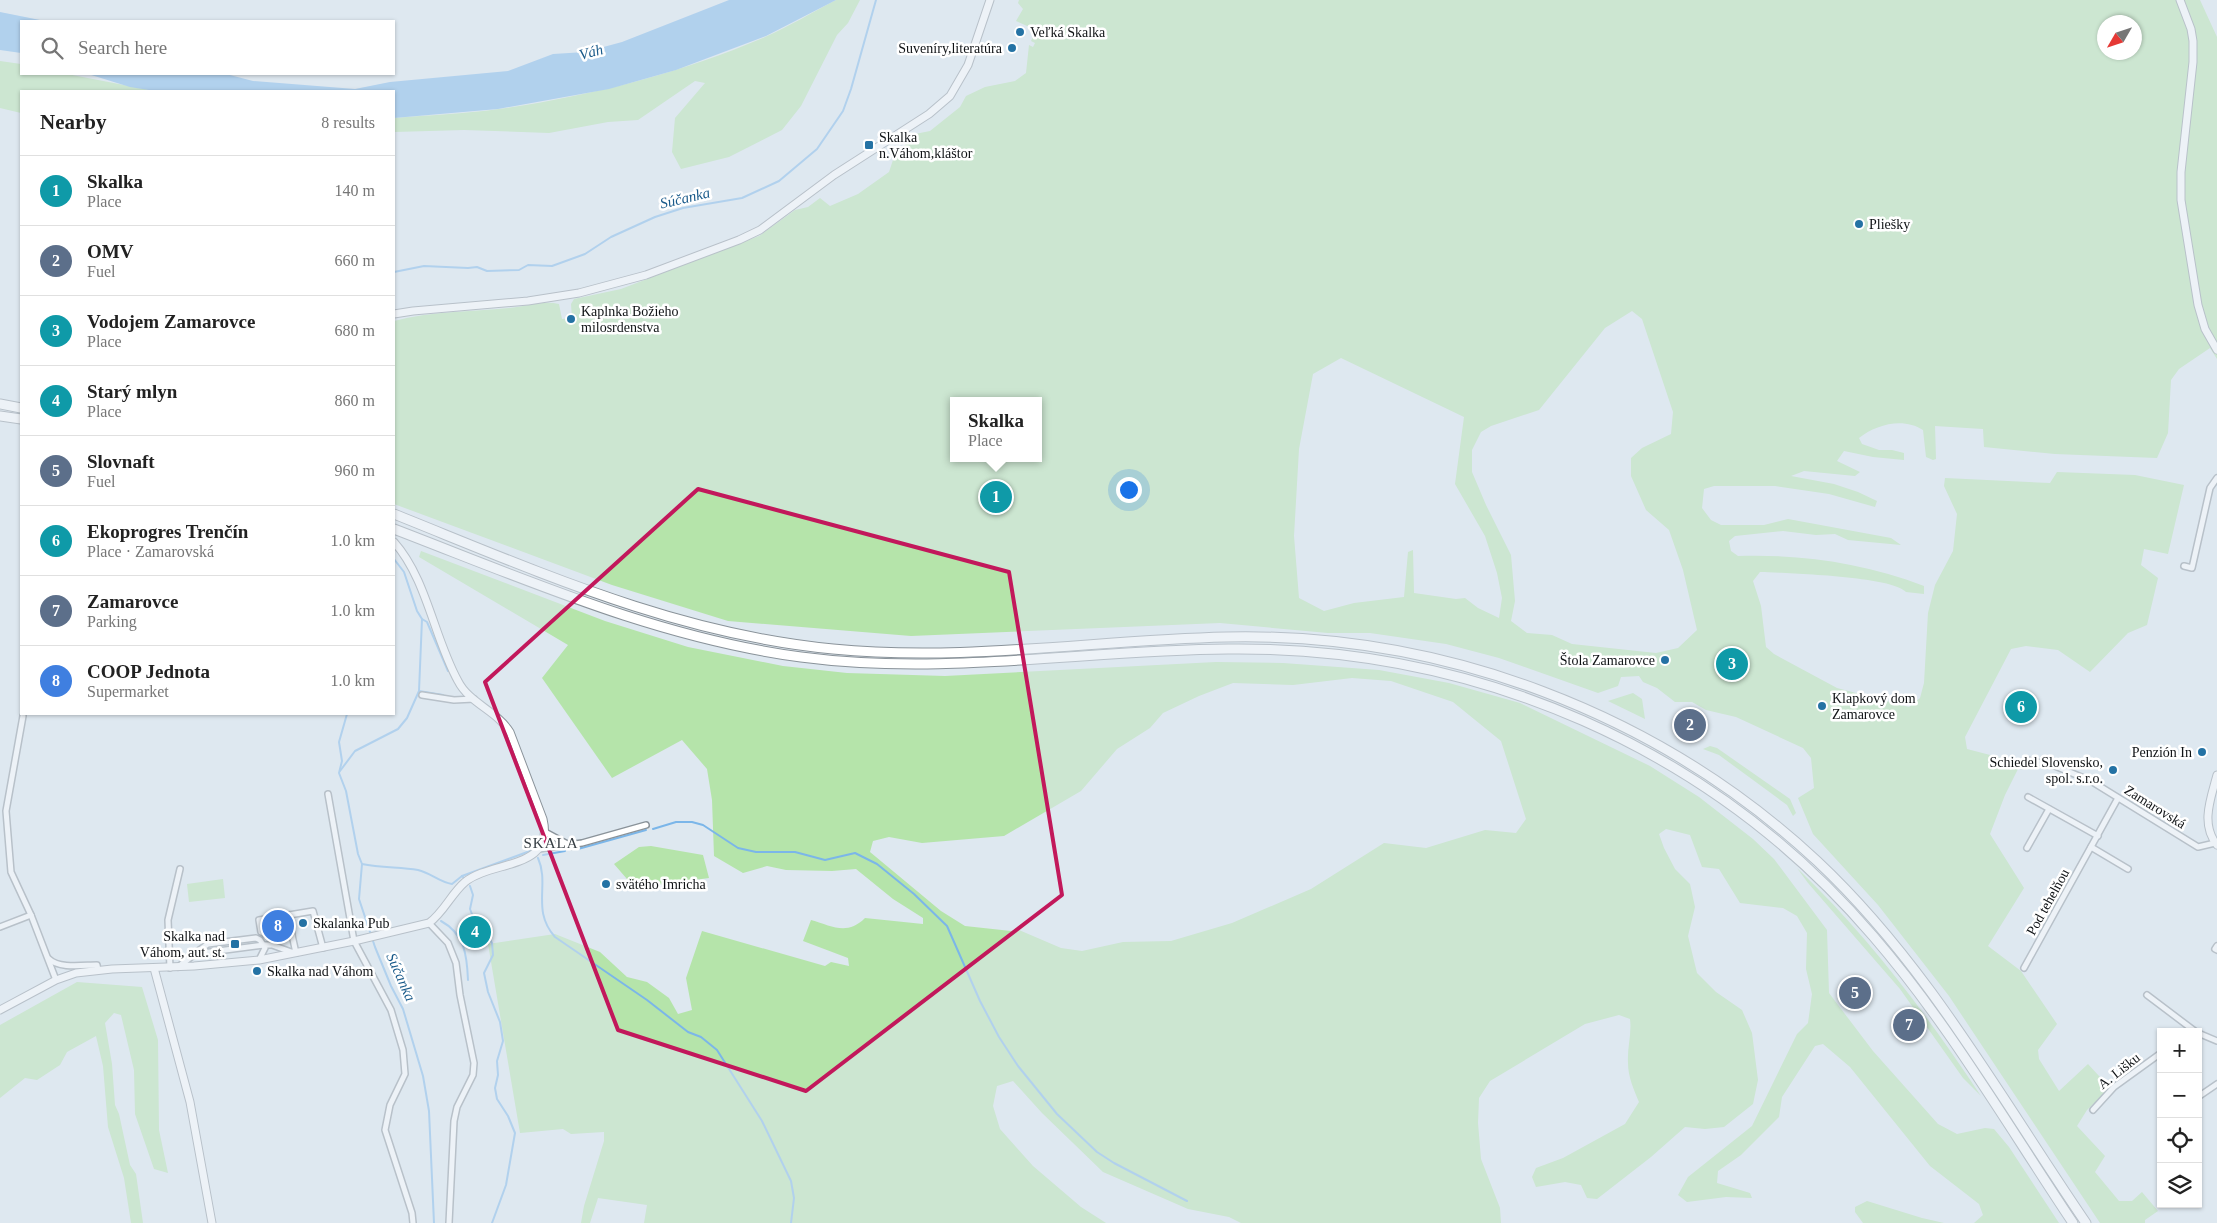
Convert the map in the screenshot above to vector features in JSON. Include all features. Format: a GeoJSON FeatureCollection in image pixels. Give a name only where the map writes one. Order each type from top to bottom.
{"type":"FeatureCollection","features":[{"type":"Feature","properties":{"kind":"highway"},"geometry":{"type":"LineString","coordinates":[[0,404],[20,408]]}},
{"type":"Feature","properties":{"kind":"highway"},"geometry":{"type":"LineString","coordinates":[[0,416],[20,419]]}},
{"type":"Feature","properties":{"kind":"highway"},"geometry":{"type":"LineString","coordinates":[[395,514],[606,597],[693,625],[804,646],[903,653],[968,652],[1229,637],[1292,638],[1382,648],[1439,660],[1504,677],[1569,701],[1641,735],[1706,774],[1757,810],[1786,834],[1852,896],[1905,956],[1955,1024],[2086,1223]]}},
{"type":"Feature","properties":{"kind":"highway"},"geometry":{"type":"LineString","coordinates":[[395,529],[589,604],[658,627],[703,639],[804,658],[902,664],[1032,661],[1164,651],[1295,650],[1358,656],[1438,671],[1488,685],[1565,712],[1635,745],[1698,783],[1779,842],[1828,888],[1873,936],[1921,996],[2073,1223]]}},
{"type":"Feature","properties":{"kind":"main road"},"geometry":{"type":"LineString","coordinates":[[395,314],[528,302],[588,291],[646,275],[739,240],[760,230],[834,175],[930,114],[950,96],[960,83],[968,64],[990,0]]}},
{"type":"Feature","properties":{"kind":"main road"},"geometry":{"type":"LineString","coordinates":[[2180,0],[2190,29],[2193,55],[2183,143],[2182,200],[2198,305],[2205,329],[2217,350]]}},
{"type":"Feature","properties":{"kind":"main road"},"geometry":{"type":"LineString","coordinates":[[0,1010],[56,980],[76,973],[98,970],[174,968],[259,960],[323,948],[429,923],[438,916],[464,883],[473,877],[529,857],[539,849],[545,832],[542,819],[510,732],[458,681],[410,566],[395,544]]}},
{"type":"Feature","properties":{"kind":"main road","name":"Zamarovská"},"geometry":{"type":"LineString","coordinates":[[2216,844],[2208,826],[2207,816],[2217,775]]}},
{"type":"Feature","properties":{"kind":"main road"},"geometry":{"type":"LineString","coordinates":[[154,968],[190,1102],[212,1223]]}},
{"type":"Feature","properties":{"kind":"street"},"geometry":{"type":"LineString","coordinates":[[2184,566],[2192,568],[2210,488],[2217,478]]}},
{"type":"Feature","properties":{"kind":"street"},"geometry":{"type":"LineString","coordinates":[[422,695],[454,700],[474,698]]}},
{"type":"Feature","properties":{"kind":"street"},"geometry":{"type":"LineString","coordinates":[[23,716],[6,811],[11,872],[31,915],[56,980]]}},
{"type":"Feature","properties":{"kind":"street","name":"Zamarovská"},"geometry":{"type":"LineString","coordinates":[[2027,760],[2055,766],[2074,774],[2118,798],[2198,847],[2216,844]]}},
{"type":"Feature","properties":{"kind":"street"},"geometry":{"type":"LineString","coordinates":[[328,794],[354,941],[391,1010],[403,1050],[405,1074],[390,1105],[385,1130],[412,1213],[413,1223]]}},
{"type":"Feature","properties":{"kind":"street"},"geometry":{"type":"LineString","coordinates":[[2028,797],[2098,836]]}},
{"type":"Feature","properties":{"kind":"street","name":"Pod tehelňou"},"geometry":{"type":"LineString","coordinates":[[2024,968],[2118,798]]}},
{"type":"Feature","properties":{"kind":"street"},"geometry":{"type":"LineString","coordinates":[[2027,848],[2049,809]]}},
{"type":"Feature","properties":{"kind":"street"},"geometry":{"type":"LineString","coordinates":[[539,849],[571,846],[646,825]]}},
{"type":"Feature","properties":{"kind":"street"},"geometry":{"type":"LineString","coordinates":[[545,832],[571,846]]}},
{"type":"Feature","properties":{"kind":"street"},"geometry":{"type":"LineString","coordinates":[[2091,847],[2128,869]]}},
{"type":"Feature","properties":{"kind":"street"},"geometry":{"type":"LineString","coordinates":[[180,869],[168,920],[174,968],[208,944],[256,938],[264,945],[272,945],[295,953],[288,917]]}},
{"type":"Feature","properties":{"kind":"street"},"geometry":{"type":"LineString","coordinates":[[292,935],[273,937],[261,932],[259,920],[288,917],[314,911],[323,948]]}},
{"type":"Feature","properties":{"kind":"street"},"geometry":{"type":"LineString","coordinates":[[0,928],[31,915]]}},
{"type":"Feature","properties":{"kind":"street"},"geometry":{"type":"LineString","coordinates":[[429,923],[448,943],[456,963],[460,995],[474,1063],[472,1075],[457,1107],[454,1121],[449,1223]]}},
{"type":"Feature","properties":{"kind":"street"},"geometry":{"type":"LineString","coordinates":[[259,960],[264,954],[264,945]]}},
{"type":"Feature","properties":{"kind":"street"},"geometry":{"type":"LineString","coordinates":[[2217,946],[2215,949],[2217,950]]}},
{"type":"Feature","properties":{"kind":"street"},"geometry":{"type":"LineString","coordinates":[[47,957],[53,963],[97,965],[98,970]]}},
{"type":"Feature","properties":{"kind":"street"},"geometry":{"type":"LineString","coordinates":[[2147,995],[2191,1028]]}},
{"type":"Feature","properties":{"kind":"street"},"geometry":{"type":"LineString","coordinates":[[2202,1035],[2217,1041]]}},
{"type":"Feature","properties":{"kind":"street","name":"A. Lišku"},"geometry":{"type":"LineString","coordinates":[[2093,1110],[2114,1087],[2157,1055]]}},
{"type":"Feature","properties":{"kind":"street"},"geometry":{"type":"LineString","coordinates":[[2202,1094],[2217,1084]]}},
{"type":"Feature","properties":{"kind":"highlighted area"},"geometry":{"type":"Polygon","coordinates":[[[698,489],[1009,572],[1062,895],[806,1091],[618,1030],[485,682],[698,489]]]}},
{"type":"Feature","properties":{"kind":"green space"},"geometry":{"type":"Polygon","coordinates":[[[836,0],[860,0],[848,23],[837,35],[801,106],[782,130],[729,157],[681,169],[672,152],[675,118],[705,83],[695,81],[638,120],[608,122],[549,133],[464,130],[395,132],[395,118],[473,112],[533,104],[635,82],[701,62],[765,37],[836,0]]]}},
{"type":"Feature","properties":{"kind":"green space"},"geometry":{"type":"Polygon","coordinates":[[[1019,0],[2200,0],[2217,37],[2217,359],[2210,348],[2179,369],[2171,380],[2168,433],[2157,458],[2055,454],[1984,447],[1983,429],[1935,426],[1936,459],[1933,460],[1926,457],[1923,430],[1915,426],[1899,423],[1874,429],[1859,438],[1862,444],[1879,450],[1892,450],[1904,453],[1904,460],[1873,457],[1844,451],[1837,461],[1860,472],[1855,476],[1804,471],[1791,476],[1834,484],[1858,492],[1877,501],[1875,507],[1829,494],[1775,486],[1714,486],[1704,489],[1702,508],[1711,520],[1721,525],[1764,525],[1788,519],[1891,538],[1901,545],[1848,540],[1835,534],[1816,535],[1783,531],[1735,536],[1729,541],[1731,551],[1738,556],[1785,557],[1832,562],[1878,571],[1924,586],[1924,594],[1906,592],[1881,582],[1861,579],[1760,572],[1753,581],[1761,606],[1766,647],[1774,654],[1837,688],[1909,707],[1920,698],[1924,683],[1928,613],[1935,585],[1953,551],[1957,514],[1944,486],[1945,478],[2050,483],[2057,472],[2135,475],[2184,485],[2168,554],[2144,549],[2141,565],[2158,578],[2147,625],[2128,633],[2090,672],[2058,650],[2026,646],[2011,649],[1965,737],[1967,749],[2021,763],[2005,795],[1990,834],[2024,888],[1988,946],[2021,971],[2057,1024],[2038,1050],[2039,1059],[2059,1091],[2088,1064],[2110,1088],[2087,1110],[2077,1126],[2105,1156],[2095,1172],[2119,1201],[2132,1201],[2142,1192],[2158,1211],[2145,1220],[2145,1223],[2100,1223],[1949,996],[1878,905],[1813,834],[1798,798],[1814,788],[1811,758],[1803,748],[1736,717],[1706,710],[1692,702],[1675,702],[1657,688],[1643,682],[1639,676],[1621,677],[1618,686],[1598,693],[1499,658],[1446,644],[1370,633],[1328,633],[1220,623],[911,636],[728,621],[612,585],[395,504],[395,321],[437,314],[509,308],[540,303],[559,304],[562,319],[572,318],[571,304],[574,299],[621,289],[759,236],[795,210],[808,207],[820,198],[830,206],[858,194],[889,172],[894,157],[915,134],[930,131],[960,107],[966,96],[985,87],[1015,81],[1026,73],[1029,45],[1033,47],[1035,43],[1031,41],[1036,30],[1016,21],[1023,9],[1018,3],[1019,0]],[[1632,311],[1605,328],[1539,410],[1491,426],[1481,432],[1472,450],[1472,472],[1511,555],[1515,601],[1511,621],[1527,633],[1552,635],[1572,644],[1656,653],[1678,648],[1697,630],[1683,570],[1669,530],[1646,510],[1631,476],[1631,458],[1642,448],[1671,434],[1673,412],[1642,319],[1632,311]],[[1341,358],[1313,374],[1299,449],[1294,536],[1299,598],[1324,611],[1354,603],[1404,597],[1408,552],[1413,550],[1414,593],[1456,599],[1465,598],[1478,608],[1499,618],[1502,598],[1497,573],[1485,536],[1455,484],[1464,417],[1341,358]]]}},
{"type":"Feature","properties":{"kind":"green space"},"geometry":{"type":"Polygon","coordinates":[[[0,61],[20,64],[20,75],[72,75],[150,90],[20,90],[20,113],[0,108],[0,61]]]}},
{"type":"Feature","properties":{"kind":"green space"},"geometry":{"type":"Polygon","coordinates":[[[421,551],[605,621],[688,647],[783,666],[847,673],[945,676],[1216,662],[1283,663],[1379,670],[1449,683],[1520,703],[1650,766],[1699,797],[1753,839],[1774,859],[1827,930],[1829,993],[1873,1051],[1938,1124],[1957,1134],[1985,1128],[1994,1129],[2009,1147],[2059,1223],[1974,1223],[1983,1215],[1979,1204],[1930,1166],[1850,1067],[1823,1044],[1815,1046],[1782,1097],[1779,1117],[1741,1155],[1718,1171],[1717,1183],[1750,1193],[1752,1198],[1726,1197],[1687,1202],[1678,1195],[1688,1177],[1752,1126],[1797,1034],[1808,1023],[1812,994],[1806,969],[1807,933],[1797,916],[1783,908],[1740,903],[1719,869],[1702,867],[1690,835],[1666,829],[1659,834],[1664,848],[1675,869],[1690,884],[1695,907],[1688,936],[1697,973],[1716,992],[1742,1010],[1752,1033],[1758,1080],[1753,1104],[1724,1127],[1705,1129],[1685,1127],[1651,1157],[1597,1199],[1587,1198],[1581,1185],[1565,1182],[1536,1187],[1532,1177],[1536,1168],[1563,1158],[1625,1124],[1639,1102],[1628,1068],[1630,1019],[1619,1015],[1585,1024],[1490,1081],[1479,1098],[1478,1123],[1481,1159],[1500,1208],[1501,1223],[1241,1223],[1229,1217],[1188,1209],[1103,1172],[1042,1113],[1013,1081],[997,1086],[993,1106],[1000,1129],[1033,1166],[1081,1207],[1106,1223],[644,1223],[647,1205],[598,1198],[590,1223],[581,1223],[584,1206],[604,1141],[604,1132],[571,1134],[563,1129],[520,1133],[488,944],[555,934],[600,952],[627,977],[647,982],[669,998],[678,1014],[692,1010],[686,978],[702,931],[825,966],[831,962],[849,966],[848,958],[803,941],[811,920],[833,927],[846,928],[858,924],[865,918],[923,924],[923,918],[893,899],[856,869],[832,871],[786,870],[767,866],[743,873],[714,856],[712,800],[707,769],[682,740],[612,778],[542,678],[568,645],[419,557],[421,551]],[[1352,678],[1293,685],[1233,683],[1163,713],[1150,728],[1117,749],[1081,791],[1004,836],[922,843],[889,837],[873,841],[870,852],[941,911],[965,926],[1011,931],[1019,930],[1061,948],[1082,951],[1123,942],[1171,941],[1232,923],[1311,889],[1384,843],[1426,848],[1485,830],[1516,833],[1526,819],[1501,741],[1453,702],[1391,681],[1352,678]]]}},
{"type":"Feature","properties":{"kind":"green space"},"geometry":{"type":"Polygon","coordinates":[[[1633,693],[1642,699],[1645,719],[1608,701],[1633,693]]]}},
{"type":"Feature","properties":{"kind":"green space"},"geometry":{"type":"Polygon","coordinates":[[[1710,746],[1717,748],[1790,799],[1796,813],[1793,816],[1787,805],[1719,755],[1703,749],[1710,746]]]}},
{"type":"Feature","properties":{"kind":"green space"},"geometry":{"type":"Polygon","coordinates":[[[651,846],[703,855],[709,878],[627,889],[627,879],[614,864],[639,847],[651,846]]]}},
{"type":"Feature","properties":{"kind":"green space"},"geometry":{"type":"Polygon","coordinates":[[[1797,868],[1873,949],[1939,1034],[1981,1096],[1963,1078],[1900,989],[1797,868]]]}},
{"type":"Feature","properties":{"kind":"green space"},"geometry":{"type":"Polygon","coordinates":[[[223,879],[225,898],[189,902],[187,884],[223,879]]]}},
{"type":"Feature","properties":{"kind":"green space"},"geometry":{"type":"Polygon","coordinates":[[[77,982],[142,987],[158,1040],[159,1130],[168,1173],[154,1169],[135,1114],[134,1070],[121,1015],[114,1013],[105,1023],[112,1064],[115,1105],[119,1114],[130,1165],[136,1174],[143,1223],[131,1223],[124,1178],[108,1127],[103,1066],[96,1036],[67,1052],[60,1065],[37,1080],[25,1078],[0,1098],[0,1025],[77,982]]]}},
{"type":"Feature","properties":{"kind":"green space"},"geometry":{"type":"Polygon","coordinates":[[[1867,1201],[1944,1223],[1863,1223],[1855,1212],[1855,1207],[1867,1201]]]}},
{"type":"Feature","properties":{"kind":"water","name":"Váh"},"geometry":{"type":"Polygon","coordinates":[[[729,0],[836,0],[766,36],[676,70],[609,89],[498,109],[395,118],[395,90],[149,90],[130,87],[91,75],[230,75],[253,81],[355,89],[390,82],[508,71],[553,54],[585,52],[622,42],[729,0]]]}},
{"type":"Feature","properties":{"kind":"water"},"geometry":{"type":"Polygon","coordinates":[[[0,12],[40,20],[20,20],[20,53],[0,50],[0,12]]]}},
{"type":"Feature","properties":{"kind":"waterway","name":"Súčanka"},"geometry":{"type":"LineString","coordinates":[[395,272],[424,266],[477,267],[487,271],[519,270],[528,265],[552,266],[585,254],[611,237],[655,217],[683,208],[742,198],[779,181],[817,149],[843,111],[876,0]]}},
{"type":"Feature","properties":{"kind":"waterway"},"geometry":{"type":"LineString","coordinates":[[340,771],[355,751],[398,729],[407,718],[419,691],[422,619],[417,611],[404,572],[395,560]]}},
{"type":"Feature","properties":{"kind":"waterway"},"geometry":{"type":"LineString","coordinates":[[422,619],[427,622],[448,671]]}},
{"type":"Feature","properties":{"kind":"waterway"},"geometry":{"type":"LineString","coordinates":[[419,691],[443,695]]}},
{"type":"Feature","properties":{"kind":"waterway","name":"Súčanka"},"geometry":{"type":"LineString","coordinates":[[347,715],[339,742],[342,761],[339,773],[346,791],[358,854],[362,864],[359,899],[375,947],[403,1009],[423,1076],[429,1111],[434,1223]]}},
{"type":"Feature","properties":{"kind":"waterway"},"geometry":{"type":"LineString","coordinates":[[653,829],[676,822],[692,822],[703,825],[738,848],[756,852],[795,852],[825,860],[855,853],[877,864],[914,894],[947,926],[980,1001],[999,1037],[1018,1066],[1057,1114],[1097,1152],[1114,1163],[1187,1201]]}},
{"type":"Feature","properties":{"kind":"waterway"},"geometry":{"type":"LineString","coordinates":[[578,849],[646,830]]}},
{"type":"Feature","properties":{"kind":"waterway"},"geometry":{"type":"LineString","coordinates":[[462,876],[530,851]]}},
{"type":"Feature","properties":{"kind":"waterway"},"geometry":{"type":"LineString","coordinates":[[543,855],[565,851]]}},
{"type":"Feature","properties":{"kind":"waterway"},"geometry":{"type":"LineString","coordinates":[[538,858],[541,868],[544,917],[555,937],[647,1000],[688,1032],[701,1037],[717,1050],[762,1121],[791,1181],[794,1198],[791,1223]]}},
{"type":"Feature","properties":{"kind":"waterway"},"geometry":{"type":"LineString","coordinates":[[362,864],[418,870],[452,884],[462,876],[465,879]]}},
{"type":"Feature","properties":{"kind":"waterway"},"geometry":{"type":"LineString","coordinates":[[470,886],[473,895],[470,909],[475,922],[484,930],[492,943],[493,955],[484,973],[488,992],[500,1022],[503,1041],[497,1061],[498,1075],[495,1088],[497,1099],[508,1116],[515,1133],[506,1185],[492,1223]]}},
{"type":"Feature","properties":{"kind":"waterway"},"geometry":{"type":"LineString","coordinates":[[441,921],[449,926],[460,939],[467,962],[468,980]]}},
{"type":"Feature","properties":{"kind":"place","name":"Veľká Skalka"},"geometry":{"type":"Point","coordinates":[1020,32]}},
{"type":"Feature","properties":{"kind":"place","name":"Suveníry,literatúra"},"geometry":{"type":"Point","coordinates":[1012,48]}},
{"type":"Feature","properties":{"kind":"place","name":"Skalka n.Váhom,kláštor"},"geometry":{"type":"Point","coordinates":[869,145]}},
{"type":"Feature","properties":{"kind":"place","name":"Pliešky"},"geometry":{"type":"Point","coordinates":[1859,224]}},
{"type":"Feature","properties":{"kind":"place","name":"Kaplnka Božieho milosrdenstva"},"geometry":{"type":"Point","coordinates":[571,319]}},
{"type":"Feature","properties":{"kind":"place","name":"Skalka"},"geometry":{"type":"Point","coordinates":[996,497]}},
{"type":"Feature","properties":{"kind":"place","name":"Štola Zamarovce"},"geometry":{"type":"Point","coordinates":[1665,660]}},
{"type":"Feature","properties":{"kind":"place","name":"Vodojem Zamarovce"},"geometry":{"type":"Point","coordinates":[1732,664]}},
{"type":"Feature","properties":{"kind":"place","name":"Klapkový dom Zamarovce"},"geometry":{"type":"Point","coordinates":[1822,706]}},
{"type":"Feature","properties":{"kind":"place","name":"Ekoprogres Trenčín"},"geometry":{"type":"Point","coordinates":[2021,707]}},
{"type":"Feature","properties":{"kind":"place","name":"OMV"},"geometry":{"type":"Point","coordinates":[1690,725]}},
{"type":"Feature","properties":{"kind":"place","name":"Penzión In"},"geometry":{"type":"Point","coordinates":[2202,752]}},
{"type":"Feature","properties":{"kind":"place","name":"Schiedel Slovensko, spol. s.r.o."},"geometry":{"type":"Point","coordinates":[2113,770]}},
{"type":"Feature","properties":{"kind":"place","name":"svätého Imricha"},"geometry":{"type":"Point","coordinates":[606,884]}},
{"type":"Feature","properties":{"kind":"place","name":"Skalanka Pub"},"geometry":{"type":"Point","coordinates":[303,923]}},
{"type":"Feature","properties":{"kind":"place","name":"COOP Jednota"},"geometry":{"type":"Point","coordinates":[278,926]}},
{"type":"Feature","properties":{"kind":"place","name":"Starý mlyn"},"geometry":{"type":"Point","coordinates":[475,932]}},
{"type":"Feature","properties":{"kind":"place","name":"Skalka nad Váhom, aut. st."},"geometry":{"type":"Point","coordinates":[235,944]}},
{"type":"Feature","properties":{"kind":"place","name":"Skalka nad Váhom"},"geometry":{"type":"Point","coordinates":[257,971]}},
{"type":"Feature","properties":{"kind":"place","name":"Slovnaft"},"geometry":{"type":"Point","coordinates":[1855,993]}},
{"type":"Feature","properties":{"kind":"place","name":"Zamarovce"},"geometry":{"type":"Point","coordinates":[1909,1025]}},
{"type":"Feature","properties":{"kind":"district","name":"SKALA"},"geometry":{"type":"Point","coordinates":[551,843]}}]}
